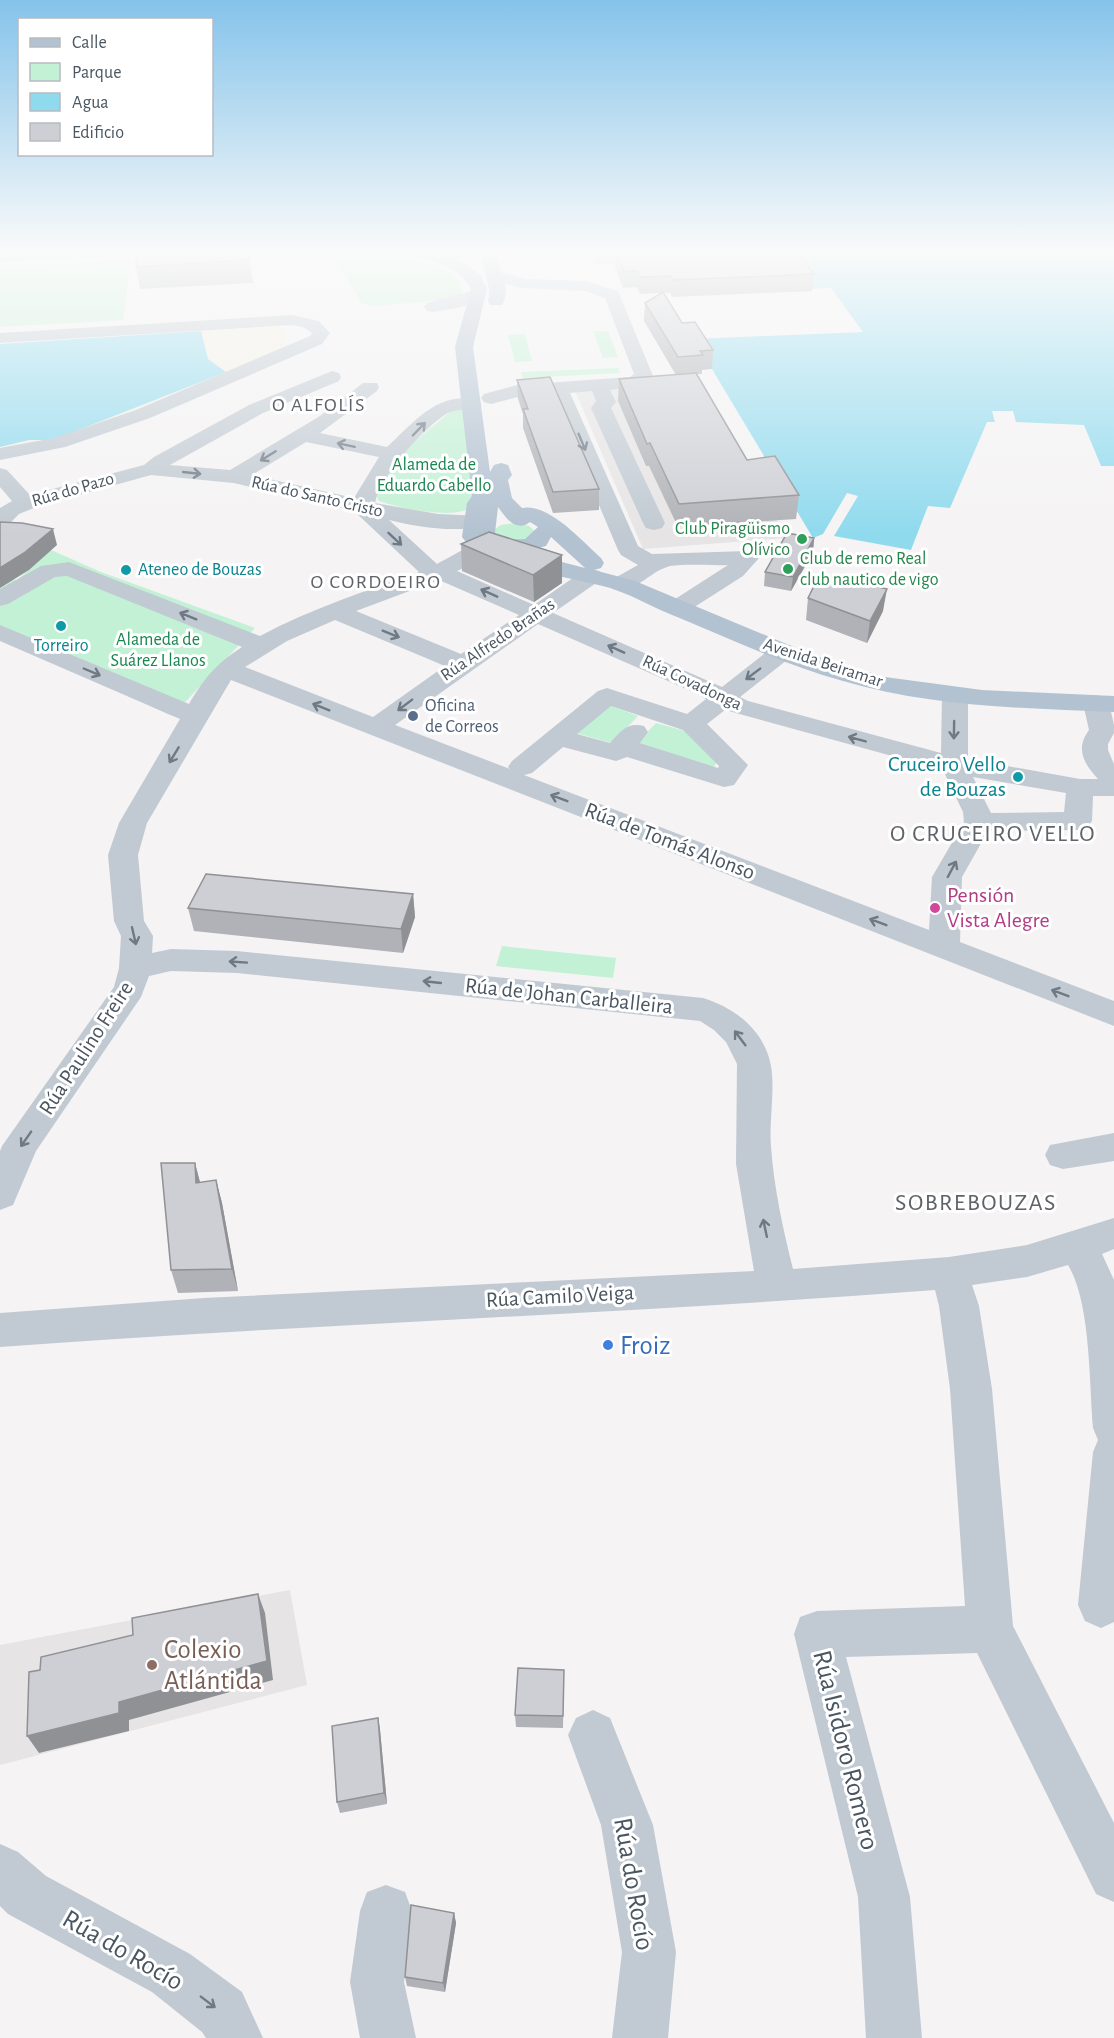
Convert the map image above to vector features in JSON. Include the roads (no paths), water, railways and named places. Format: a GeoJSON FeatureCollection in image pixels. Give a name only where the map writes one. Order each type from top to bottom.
{"type":"FeatureCollection","features":[{"type":"Feature","properties":{"kind":"main road"},"geometry":{"type":"LineString","coordinates":[[465,344],[483,497],[478,503],[493,533]]}},
{"type":"Feature","properties":{"kind":"main road"},"geometry":{"type":"LineString","coordinates":[[490,389],[494,419]]}},
{"type":"Feature","properties":{"kind":"main road"},"geometry":{"type":"LineString","coordinates":[[498,450],[502,475]]}},
{"type":"Feature","properties":{"kind":"main road"},"geometry":{"type":"LineString","coordinates":[[493,533],[502,499],[497,477],[502,475]]}},
{"type":"Feature","properties":{"kind":"main road"},"geometry":{"type":"LineString","coordinates":[[502,475],[507,477],[511,493],[522,509],[550,524],[590,558],[592,570]]}},
{"type":"Feature","properties":{"kind":"main road","name":"Avenida Beiramar"},"geometry":{"type":"LineString","coordinates":[[493,533],[532,544],[538,541],[543,532],[592,570],[618,583],[783,651],[853,676],[955,696],[1105,704]]}},
{"type":"Feature","properties":{"kind":"main road","name":"Avenida Beiramar"},"geometry":{"type":"LineString","coordinates":[[493,533],[538,563],[592,570]]}},
{"type":"Feature","properties":{"kind":"street"},"geometry":{"type":"LineString","coordinates":[[0,454],[58,442],[143,414],[307,344]]}},
{"type":"Feature","properties":{"kind":"street"},"geometry":{"type":"LineString","coordinates":[[490,389],[517,391],[635,382],[644,376],[631,344]]}},
{"type":"Feature","properties":{"kind":"street"},"geometry":{"type":"LineString","coordinates":[[151,469],[160,461],[256,409],[276,403],[332,377]]}},
{"type":"Feature","properties":{"kind":"street"},"geometry":{"type":"LineString","coordinates":[[219,382],[327,420]]}},
{"type":"Feature","properties":{"kind":"street"},"geometry":{"type":"LineString","coordinates":[[600,385],[606,402],[601,408],[654,523]]}},
{"type":"Feature","properties":{"kind":"street"},"geometry":{"type":"LineString","coordinates":[[234,477],[327,420],[370,387]]}},
{"type":"Feature","properties":{"kind":"street"},"geometry":{"type":"LineString","coordinates":[[560,388],[629,550],[652,563],[711,588]]}},
{"type":"Feature","properties":{"kind":"street"},"geometry":{"type":"LineString","coordinates":[[363,509],[366,494],[391,454],[440,409],[453,405],[471,404]]}},
{"type":"Feature","properties":{"kind":"street"},"geometry":{"type":"LineString","coordinates":[[302,435],[391,454]]}},
{"type":"Feature","properties":{"kind":"street","name":"Rúa do Santo Cristo"},"geometry":{"type":"LineString","coordinates":[[151,469],[234,477],[400,516],[433,528],[493,533]]}},
{"type":"Feature","properties":{"kind":"street","name":"Rúa do Pazo"},"geometry":{"type":"LineString","coordinates":[[9,511],[151,469]]}},
{"type":"Feature","properties":{"kind":"street"},"geometry":{"type":"LineString","coordinates":[[0,474],[9,511]]}},
{"type":"Feature","properties":{"kind":"street","name":"Rúa Covadonga"},"geometry":{"type":"LineString","coordinates":[[363,509],[380,522],[389,535],[434,570],[723,697],[739,707],[954,765],[1080,786],[1114,788]]}},
{"type":"Feature","properties":{"kind":"street"},"geometry":{"type":"LineString","coordinates":[[226,669],[262,645],[408,582],[419,580],[493,533]]}},
{"type":"Feature","properties":{"kind":"street"},"geometry":{"type":"LineString","coordinates":[[618,583],[652,563],[748,558],[735,571],[711,588],[677,608]]}},
{"type":"Feature","properties":{"kind":"street"},"geometry":{"type":"LineString","coordinates":[[6,589],[49,571],[69,568],[262,645]]}},
{"type":"Feature","properties":{"kind":"street","name":"Rúa Alfredo Brañas"},"geometry":{"type":"LineString","coordinates":[[376,727],[537,614],[592,570]]}},
{"type":"Feature","properties":{"kind":"street"},"geometry":{"type":"LineString","coordinates":[[337,612],[463,664]]}},
{"type":"Feature","properties":{"kind":"street"},"geometry":{"type":"LineString","coordinates":[[0,632],[195,716]]}},
{"type":"Feature","properties":{"kind":"street"},"geometry":{"type":"LineString","coordinates":[[692,724],[783,651]]}},
{"type":"Feature","properties":{"kind":"street","name":"Rúa Paulino Freire"},"geometry":{"type":"LineString","coordinates":[[0,1195],[20,1146],[130,989],[135,968],[137,936],[129,921],[123,855],[133,823],[195,716],[226,669]]}},
{"type":"Feature","properties":{"kind":"street","name":"Rúa de Tomás Alonso"},"geometry":{"type":"LineString","coordinates":[[226,669],[1114,1014]]}},
{"type":"Feature","properties":{"kind":"street"},"geometry":{"type":"LineString","coordinates":[[522,767],[607,696],[692,724],[734,765],[724,779],[622,746]]}},
{"type":"Feature","properties":{"kind":"street"},"geometry":{"type":"LineString","coordinates":[[944,947],[948,877],[978,822],[977,812],[954,765],[955,696]]}},
{"type":"Feature","properties":{"kind":"street"},"geometry":{"type":"LineString","coordinates":[[1105,704],[1102,731],[1096,737],[1094,746],[1096,761],[1102,770],[1114,779]]}},
{"type":"Feature","properties":{"kind":"street"},"geometry":{"type":"LineString","coordinates":[[558,737],[616,753],[654,711]]}},
{"type":"Feature","properties":{"kind":"street"},"geometry":{"type":"LineString","coordinates":[[978,822],[1078,821],[1080,786]]}},
{"type":"Feature","properties":{"kind":"street","name":"Rúa de Johan Carballeira"},"geometry":{"type":"LineString","coordinates":[[135,968],[171,960],[237,962],[691,1009],[718,1014],[742,1039],[752,1057],[756,1187],[777,1286]]}},
{"type":"Feature","properties":{"kind":"street"},"geometry":{"type":"LineString","coordinates":[[1063,1155],[1114,1147]]}},
{"type":"Feature","properties":{"kind":"street","name":"Rúa Camilo Veiga"},"geometry":{"type":"LineString","coordinates":[[0,1330],[204,1315],[777,1286],[949,1274],[1027,1261],[1077,1247],[1114,1233]]}},
{"type":"Feature","properties":{"kind":"street"},"geometry":{"type":"LineString","coordinates":[[1077,1247],[1093,1273],[1105,1327],[1114,1428]]}},
{"type":"Feature","properties":{"kind":"street"},"geometry":{"type":"LineString","coordinates":[[949,1274],[958,1306],[970,1389],[990,1629],[1114,1876]]}},
{"type":"Feature","properties":{"kind":"street"},"geometry":{"type":"LineString","coordinates":[[1101,1605],[1114,1452]]}},
{"type":"Feature","properties":{"kind":"street","name":"Rúa Isidoro Romero"},"geometry":{"type":"LineString","coordinates":[[894,2038],[884,1898],[817,1634],[990,1629]]}},
{"type":"Feature","properties":{"kind":"street","name":"Rúa do Rocío"},"geometry":{"type":"LineString","coordinates":[[593,1735],[627,1825],[649,1952],[640,2038]]}},
{"type":"Feature","properties":{"kind":"street","name":"Rúa do Rocío"},"geometry":{"type":"LineString","coordinates":[[0,1870],[27,1895],[171,1974],[222,2012],[235,2038]]}},
{"type":"Feature","properties":{"kind":"street"},"geometry":{"type":"LineString","coordinates":[[386,1911],[376,1982],[388,2038]]}},
{"type":"Feature","properties":{"kind":"water"},"geometry":{"type":"Polygon","coordinates":[[[0,344],[204,344],[208,359],[226,372],[53,440],[29,440],[0,447],[0,344]]]}},
{"type":"Feature","properties":{"kind":"water"},"geometry":{"type":"Polygon","coordinates":[[[697,344],[1114,344],[1114,466],[1101,466],[1084,425],[1016,422],[1013,411],[992,411],[995,422],[987,422],[950,508],[928,506],[911,550],[834,536],[858,496],[847,493],[823,534],[813,538],[697,344]]]}},
{"type":"Feature","properties":{"kind":"place","name":"Club Piragüismo Olívico"},"geometry":{"type":"Point","coordinates":[802,539]}},
{"type":"Feature","properties":{"kind":"place","name":"Club de remo Real club nautico de vigo"},"geometry":{"type":"Point","coordinates":[788,569]}},
{"type":"Feature","properties":{"kind":"place","name":"Ateneo de Bouzas"},"geometry":{"type":"Point","coordinates":[126,570]}},
{"type":"Feature","properties":{"kind":"place","name":"Torreiro"},"geometry":{"type":"Point","coordinates":[61,626]}},
{"type":"Feature","properties":{"kind":"place","name":"Oficina de Correos"},"geometry":{"type":"Point","coordinates":[413,716]}},
{"type":"Feature","properties":{"kind":"place","name":"Cruceiro Vello de Bouzas"},"geometry":{"type":"Point","coordinates":[1018,777]}},
{"type":"Feature","properties":{"kind":"place","name":"Pensión Vista Alegre"},"geometry":{"type":"Point","coordinates":[935,908]}},
{"type":"Feature","properties":{"kind":"place","name":"Froiz"},"geometry":{"type":"Point","coordinates":[608,1345]}},
{"type":"Feature","properties":{"kind":"place","name":"Colexio Atlántida"},"geometry":{"type":"Point","coordinates":[152,1665]}},
{"type":"Feature","properties":{"kind":"district","name":"O ALFOLÍS"},"geometry":{"type":"Point","coordinates":[319,405]}},
{"type":"Feature","properties":{"kind":"district","name":"O CORDOEIRO"},"geometry":{"type":"Point","coordinates":[376,582]}},
{"type":"Feature","properties":{"kind":"district","name":"O CRUCEIRO VELLO"},"geometry":{"type":"Point","coordinates":[993,834]}},
{"type":"Feature","properties":{"kind":"district","name":"SOBREBOUZAS"},"geometry":{"type":"Point","coordinates":[976,1203]}},
{"type":"Feature","properties":{"kind":"park label","name":"Alameda de Eduardo Cabello"},"geometry":{"type":"Point","coordinates":[434,475]}},
{"type":"Feature","properties":{"kind":"park label","name":"Alameda de Suárez Llanos"},"geometry":{"type":"Point","coordinates":[158,650]}}]}
